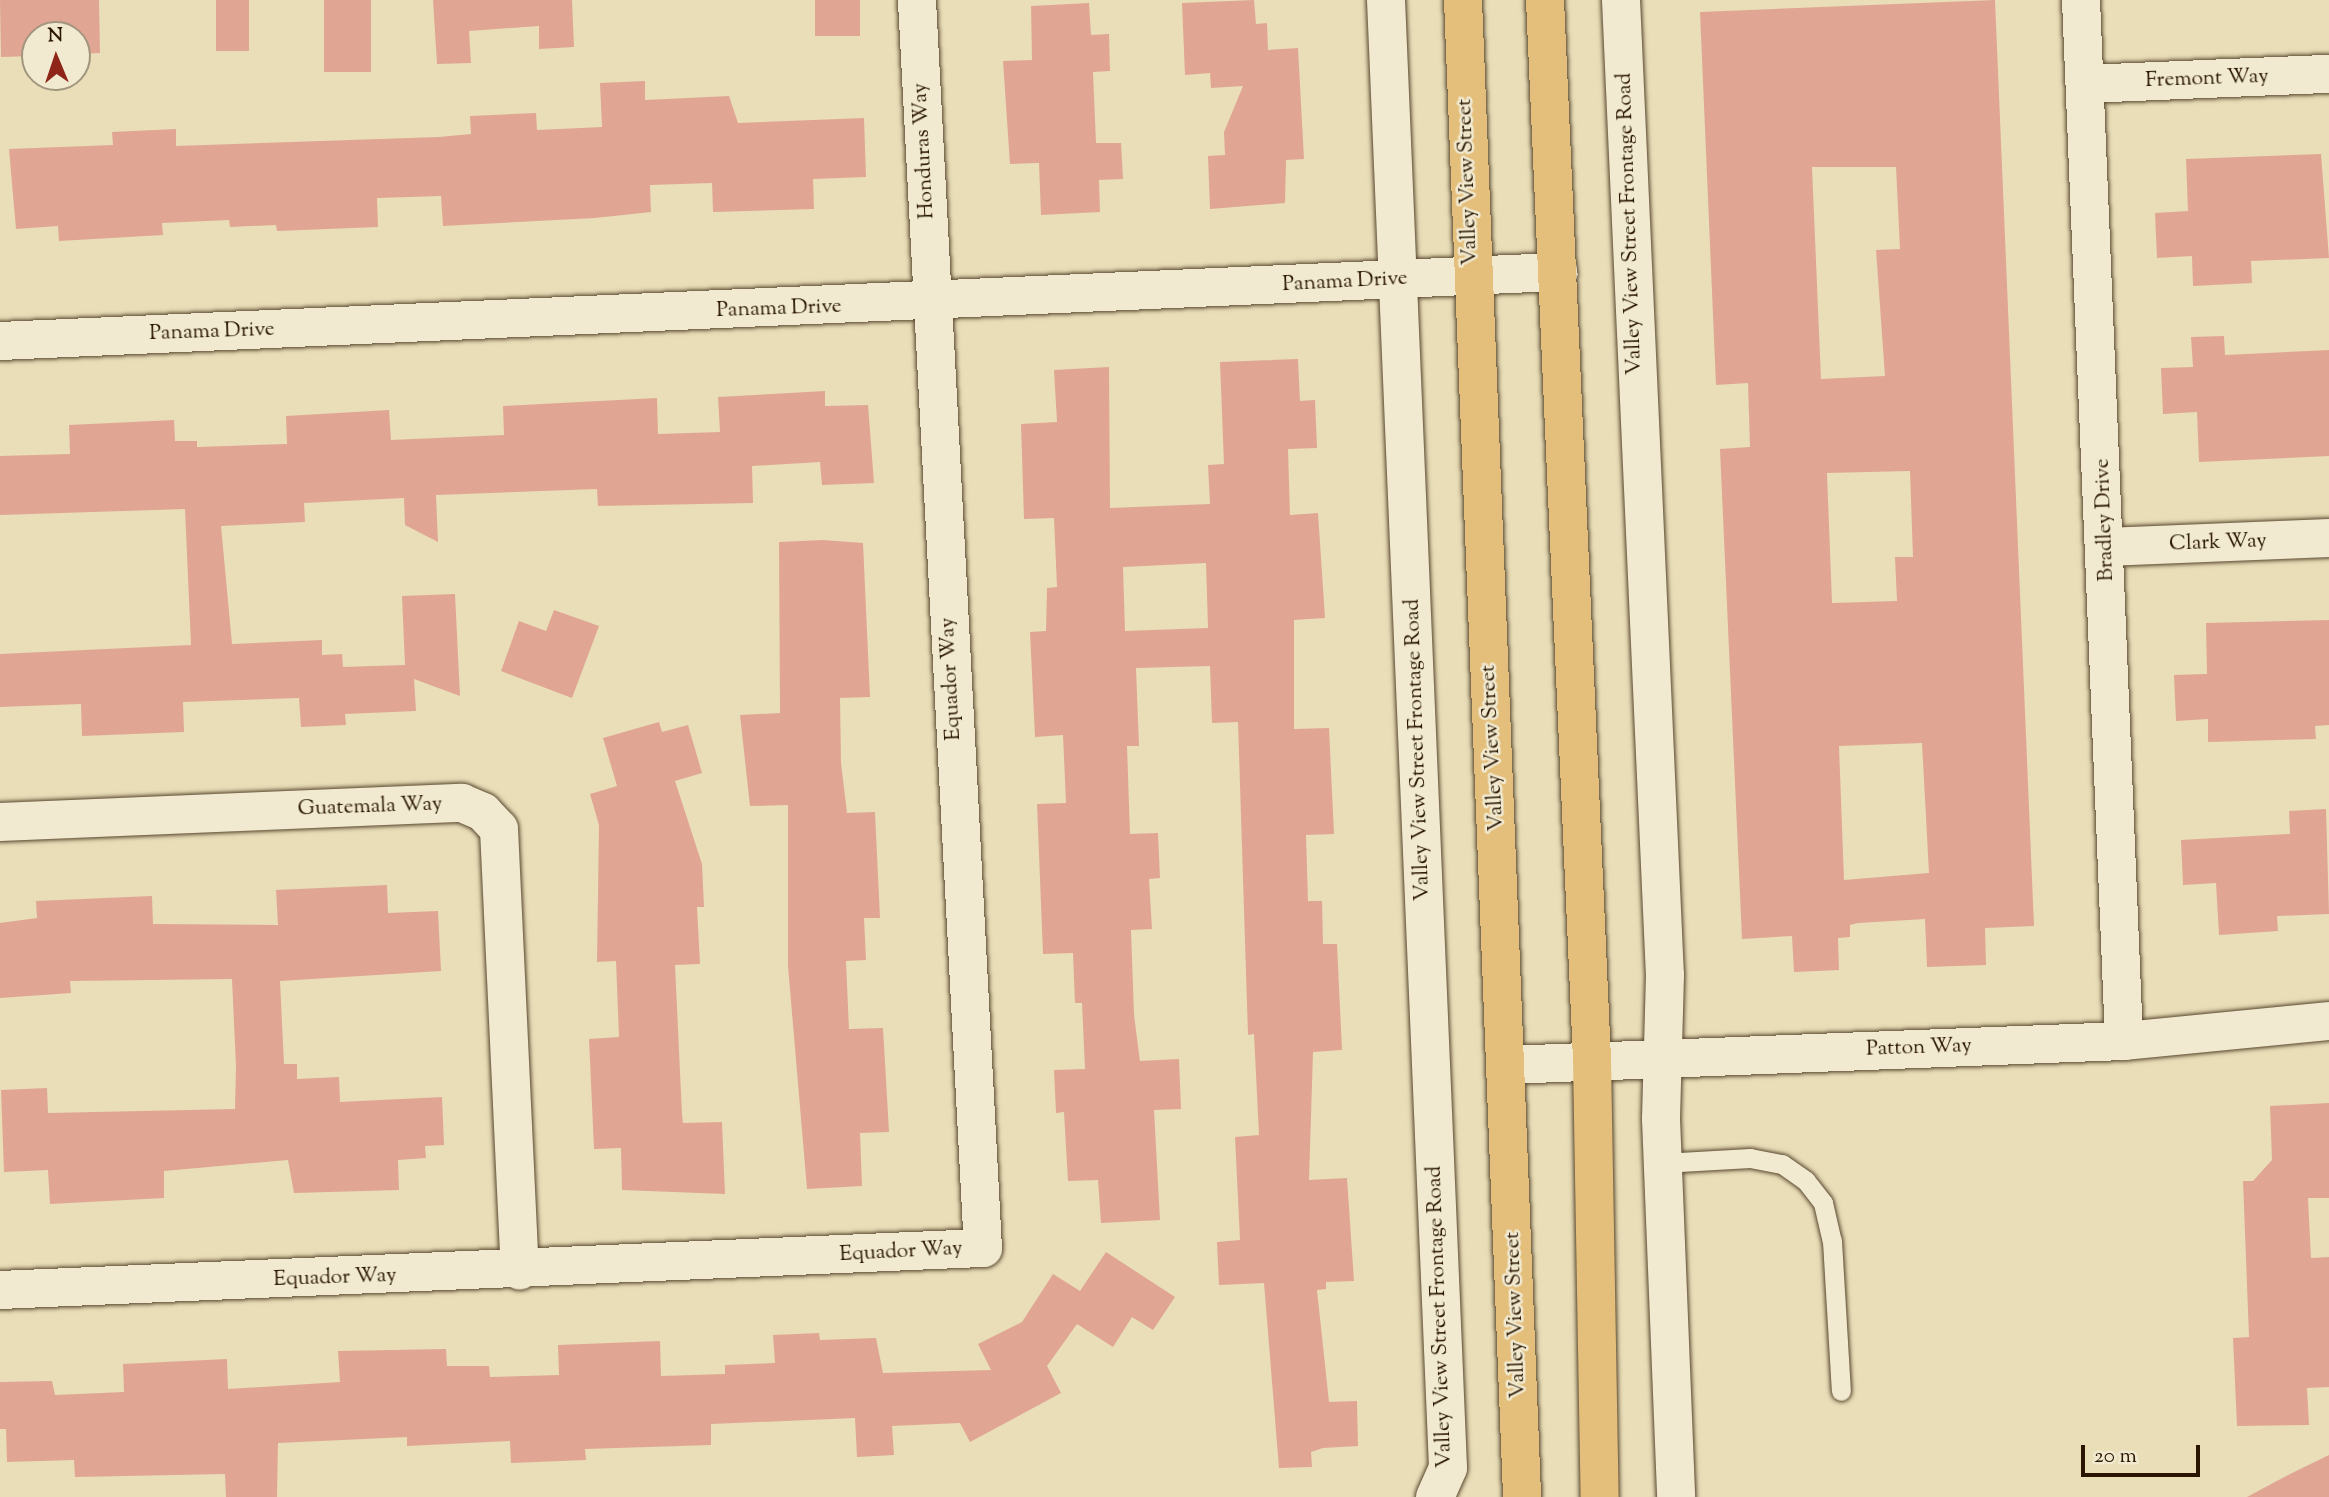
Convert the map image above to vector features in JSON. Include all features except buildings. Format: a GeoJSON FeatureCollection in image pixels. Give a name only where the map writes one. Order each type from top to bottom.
{"type":"FeatureCollection","features":[{"type":"Feature","properties":{"kind":"main road","name":"Valley View Street"},"geometry":{"type":"LineString","coordinates":[[1462,0],[1471,274],[1507,1065],[1522,1497]]}},
{"type":"Feature","properties":{"kind":"main road"},"geometry":{"type":"LineString","coordinates":[[1545,0],[1592,1060],[1600,1497]]}},
{"type":"Feature","properties":{"kind":"street","name":"Honduras Way"},"geometry":{"type":"LineString","coordinates":[[917,0],[931,302]]}},
{"type":"Feature","properties":{"kind":"street","name":"Valley View Street Frontage Road"},"geometry":{"type":"LineString","coordinates":[[1386,0],[1448,1468],[1435,1497]]}},
{"type":"Feature","properties":{"kind":"street","name":"Valley View Street Frontage Road"},"geometry":{"type":"LineString","coordinates":[[1620,0],[1664,1057],[1661,1163],[1676,1497]]}},
{"type":"Feature","properties":{"kind":"street","name":"Bradley Drive"},"geometry":{"type":"LineString","coordinates":[[2081,0],[2106,547],[2124,1041]]}},
{"type":"Feature","properties":{"kind":"street","name":"Fremont Way"},"geometry":{"type":"LineString","coordinates":[[2086,84],[2329,74]]}},
{"type":"Feature","properties":{"kind":"street","name":"Panama Drive"},"geometry":{"type":"LineString","coordinates":[[0,341],[931,302],[1397,280],[1471,274],[1558,272]]}},
{"type":"Feature","properties":{"kind":"street","name":"Equador Way"},"geometry":{"type":"LineString","coordinates":[[0,1290],[520,1271],[982,1248],[931,302]]}},
{"type":"Feature","properties":{"kind":"street","name":"Clark Way"},"geometry":{"type":"LineString","coordinates":[[2106,547],[2329,538]]}},
{"type":"Feature","properties":{"kind":"street","name":"Guatemala Way"},"geometry":{"type":"LineString","coordinates":[[0,822],[462,803],[483,812],[499,829],[520,1271]]}},
{"type":"Feature","properties":{"kind":"street","name":"Patton Way"},"geometry":{"type":"LineString","coordinates":[[1507,1065],[2124,1041],[2329,1021]]}},
{"type":"Feature","properties":{"kind":"lane"},"geometry":{"type":"LineString","coordinates":[[1661,1163],[1750,1158],[1782,1164],[1806,1181],[1823,1203],[1832,1241],[1841,1391]]}}]}
